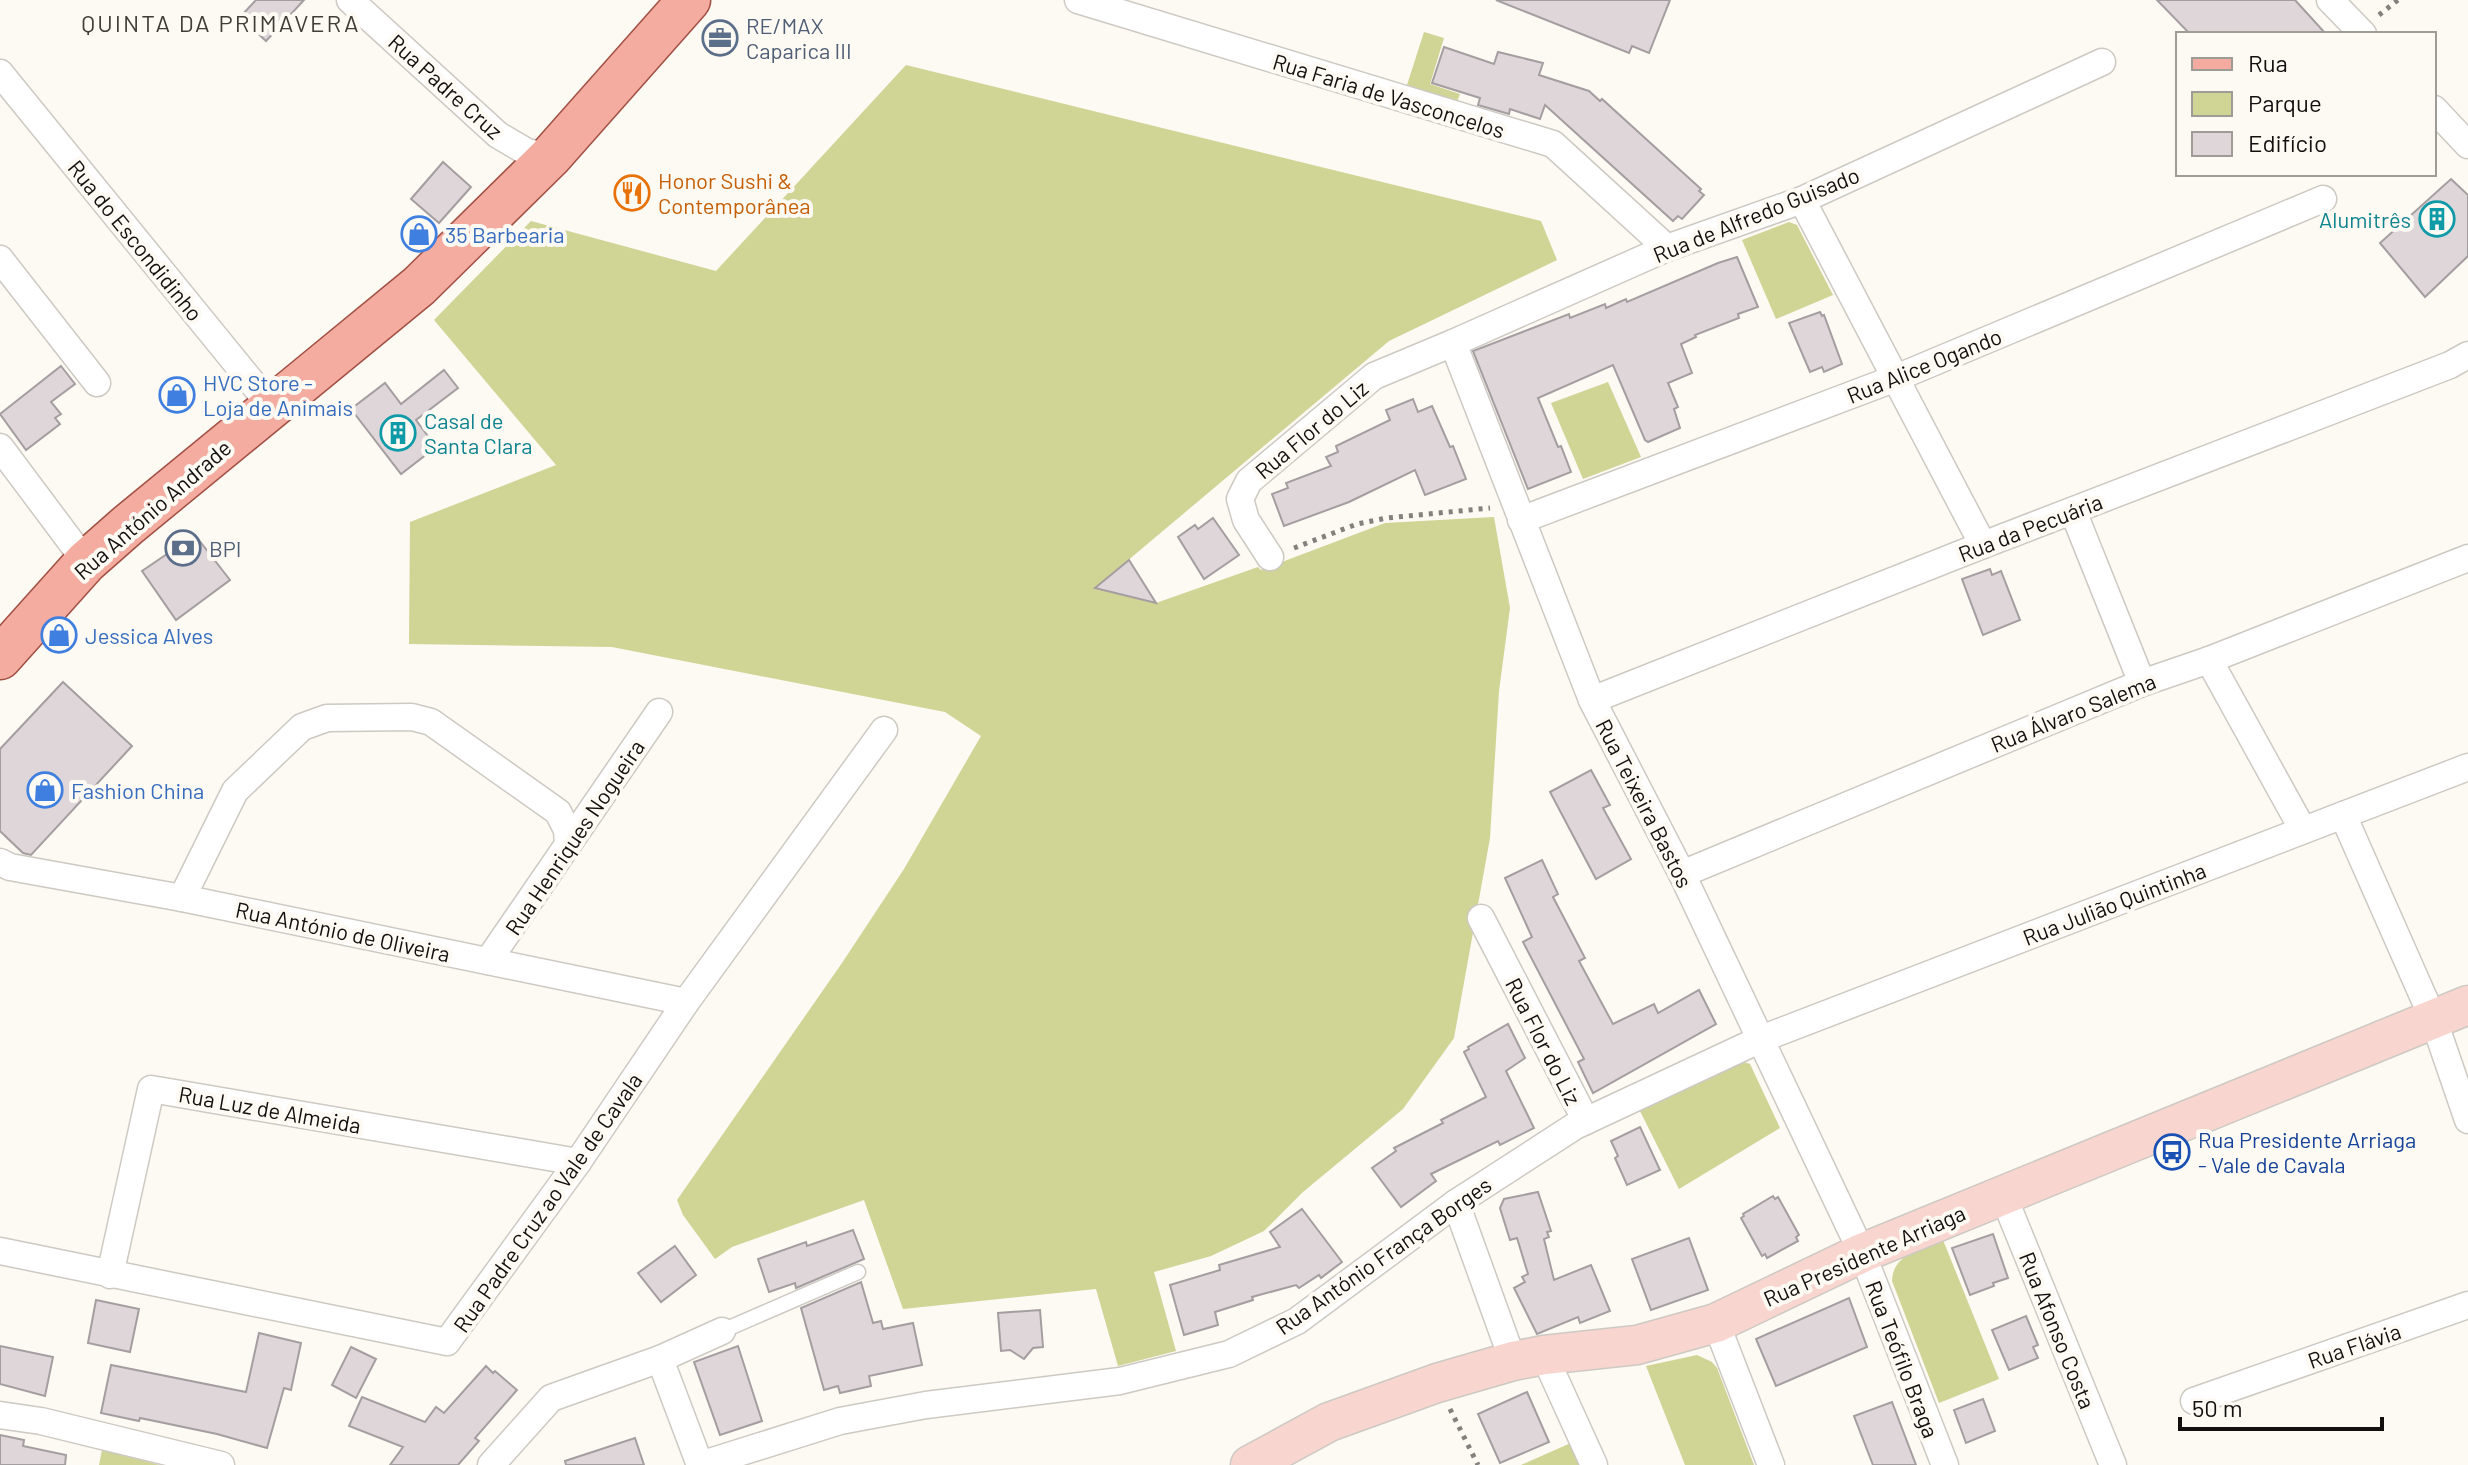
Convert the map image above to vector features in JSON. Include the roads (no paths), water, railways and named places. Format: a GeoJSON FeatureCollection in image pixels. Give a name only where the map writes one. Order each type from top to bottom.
{"type":"FeatureCollection","features":[{"type":"Feature","properties":{"kind":"main road","name":"Rua António Andrade"},"geometry":{"type":"LineString","coordinates":[[0,658],[86,562],[419,286],[550,157],[661,15],[689,0]]}},
{"type":"Feature","properties":{"kind":"street","name":"Rua Padre Cruz"},"geometry":{"type":"LineString","coordinates":[[350,0],[498,135],[527,152],[550,157]]}},
{"type":"Feature","properties":{"kind":"street","name":"Rua Faria de Vasconcelos"},"geometry":{"type":"LineString","coordinates":[[1078,0],[1553,144],[1667,248]]}},
{"type":"Feature","properties":{"kind":"street"},"geometry":{"type":"LineString","coordinates":[[2330,0],[2361,32]]}},
{"type":"Feature","properties":{"kind":"street","name":"Rua de Alfredo Guisado"},"geometry":{"type":"LineString","coordinates":[[1453,343],[1667,248],[1802,200],[2102,62]]}},
{"type":"Feature","properties":{"kind":"street","name":"Rua do Escondidinho"},"geometry":{"type":"LineString","coordinates":[[0,73],[272,407]]}},
{"type":"Feature","properties":{"kind":"street"},"geometry":{"type":"LineString","coordinates":[[2436,111],[2468,145]]}},
{"type":"Feature","properties":{"kind":"street","name":"Rua Alice Ogando"},"geometry":{"type":"LineString","coordinates":[[1521,520],[1896,378],[2323,199]]}},
{"type":"Feature","properties":{"kind":"street"},"geometry":{"type":"LineString","coordinates":[[1802,200],[1983,545]]}},
{"type":"Feature","properties":{"kind":"street"},"geometry":{"type":"LineString","coordinates":[[0,259],[97,383]]}},
{"type":"Feature","properties":{"kind":"street","name":"Rua Teixeira Bastos"},"geometry":{"type":"LineString","coordinates":[[1453,343],[1592,700],[1682,874],[1862,1253]]}},
{"type":"Feature","properties":{"kind":"street","name":"Rua Flor do Liz"},"geometry":{"type":"LineString","coordinates":[[1270,557],[1246,520],[1240,499],[1249,481],[1374,376],[1453,343]]}},
{"type":"Feature","properties":{"kind":"street","name":"Rua da Pecuária"},"geometry":{"type":"LineString","coordinates":[[1592,700],[2450,365],[2468,355]]}},
{"type":"Feature","properties":{"kind":"street"},"geometry":{"type":"LineString","coordinates":[[0,447],[86,562]]}},
{"type":"Feature","properties":{"kind":"street"},"geometry":{"type":"LineString","coordinates":[[2073,511],[2142,683]]}},
{"type":"Feature","properties":{"kind":"street","name":"Rua Álvaro Salema"},"geometry":{"type":"LineString","coordinates":[[1682,874],[2142,683],[2209,660],[2468,558]]}},
{"type":"Feature","properties":{"kind":"street"},"geometry":{"type":"LineString","coordinates":[[2209,660],[2303,830]]}},
{"type":"Feature","properties":{"kind":"street","name":"Rua Henriques Nogueira"},"geometry":{"type":"LineString","coordinates":[[488,961],[659,712]]}},
{"type":"Feature","properties":{"kind":"street"},"geometry":{"type":"LineString","coordinates":[[182,898],[236,788],[302,727],[323,718],[412,717],[431,722],[558,812],[567,830],[568,844]]}},
{"type":"Feature","properties":{"kind":"street","name":"Rua Padre Cruz ao Vale de Cavala"},"geometry":{"type":"LineString","coordinates":[[0,1251],[447,1342],[578,1162],[686,1002],[884,730]]}},
{"type":"Feature","properties":{"kind":"street","name":"Rua Julião Quintinha"},"geometry":{"type":"LineString","coordinates":[[1761,1039],[2468,767]]}},
{"type":"Feature","properties":{"kind":"street"},"geometry":{"type":"LineString","coordinates":[[2343,815],[2434,1021],[2468,1120]]}},
{"type":"Feature","properties":{"kind":"street","name":"Rua António de Oliveira"},"geometry":{"type":"LineString","coordinates":[[0,862],[10,867],[182,898],[686,1002]]}},
{"type":"Feature","properties":{"kind":"street","name":"Rua Flor do Liz"},"geometry":{"type":"LineString","coordinates":[[1481,918],[1586,1121]]}},
{"type":"Feature","properties":{"kind":"street","name":"Rua Presidente Arriaga"},"geometry":{"type":"LineString","coordinates":[[1250,1465],[1329,1422],[1437,1383],[1528,1358],[1637,1345],[1716,1323],[1799,1280],[1862,1253],[2468,1005]]}},
{"type":"Feature","properties":{"kind":"street","name":"Rua António França Borges"},"geometry":{"type":"LineString","coordinates":[[700,1465],[840,1421],[926,1405],[1120,1381],[1229,1354],[1297,1321],[1456,1203],[1586,1121],[1761,1039]]}},
{"type":"Feature","properties":{"kind":"street","name":"Rua Luz de Almeida"},"geometry":{"type":"LineString","coordinates":[[110,1275],[151,1089],[578,1162]]}},
{"type":"Feature","properties":{"kind":"street","name":"Rua Afonso Costa"},"geometry":{"type":"LineString","coordinates":[[2003,1195],[2113,1465]]}},
{"type":"Feature","properties":{"kind":"street"},"geometry":{"type":"LineString","coordinates":[[1456,1203],[1528,1358],[1594,1465]]}},
{"type":"Feature","properties":{"kind":"street","name":"Rua Teófilo Braga"},"geometry":{"type":"LineString","coordinates":[[1862,1253],[1945,1465]]}},
{"type":"Feature","properties":{"kind":"street","name":"Rua Flávia"},"geometry":{"type":"LineString","coordinates":[[2194,1401],[2468,1305]]}},
{"type":"Feature","properties":{"kind":"street"},"geometry":{"type":"LineString","coordinates":[[1716,1323],[1771,1465]]}},
{"type":"Feature","properties":{"kind":"street"},"geometry":{"type":"LineString","coordinates":[[491,1465],[551,1398],[660,1359],[722,1331]]}},
{"type":"Feature","properties":{"kind":"street"},"geometry":{"type":"LineString","coordinates":[[660,1359],[700,1465]]}},
{"type":"Feature","properties":{"kind":"street"},"geometry":{"type":"LineString","coordinates":[[0,1415],[41,1421],[221,1465]]}},
{"type":"Feature","properties":{"kind":"lane"},"geometry":{"type":"LineString","coordinates":[[722,1331],[858,1272]]}},
{"type":"Feature","properties":{"kind":"place","name":"RE/MAX Caparica III"},"geometry":{"type":"Point","coordinates":[720,38]}},
{"type":"Feature","properties":{"kind":"place","name":"Honor Sushi & Contemporânea"},"geometry":{"type":"Point","coordinates":[632,193]}},
{"type":"Feature","properties":{"kind":"place","name":"Alumitrês"},"geometry":{"type":"Point","coordinates":[2437,219]}},
{"type":"Feature","properties":{"kind":"place","name":"35 Barbearia"},"geometry":{"type":"Point","coordinates":[419,234]}},
{"type":"Feature","properties":{"kind":"place","name":"HVC Store - Loja de Animais"},"geometry":{"type":"Point","coordinates":[177,395]}},
{"type":"Feature","properties":{"kind":"place","name":"Casal de Santa Clara"},"geometry":{"type":"Point","coordinates":[398,433]}},
{"type":"Feature","properties":{"kind":"place","name":"BPI"},"geometry":{"type":"Point","coordinates":[183,548]}},
{"type":"Feature","properties":{"kind":"place","name":"Jessica Alves"},"geometry":{"type":"Point","coordinates":[59,635]}},
{"type":"Feature","properties":{"kind":"place","name":"Fashion China"},"geometry":{"type":"Point","coordinates":[45,790]}},
{"type":"Feature","properties":{"kind":"place","name":"Rua Presidente Arriaga - Vale de Cavala"},"geometry":{"type":"Point","coordinates":[2172,1152]}},
{"type":"Feature","properties":{"kind":"district","name":"QUINTA DA PRIMAVERA"},"geometry":{"type":"Point","coordinates":[221,22]}}]}
